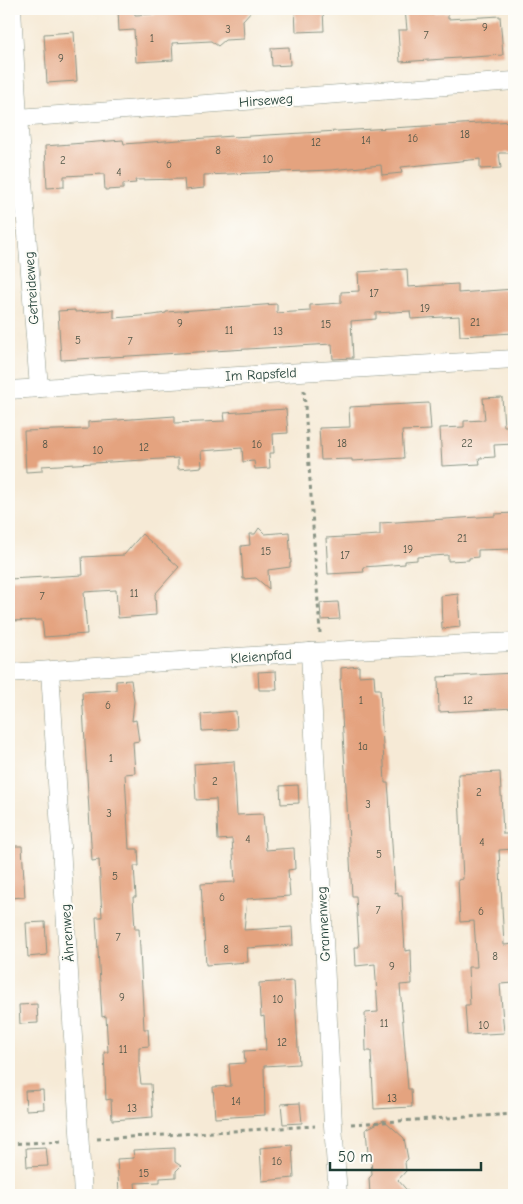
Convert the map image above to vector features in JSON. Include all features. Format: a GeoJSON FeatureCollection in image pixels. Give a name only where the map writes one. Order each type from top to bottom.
{"type":"FeatureCollection","features":[{"type":"Feature","properties":{"kind":"street","name":"Getreideweg"},"geometry":{"type":"LineString","coordinates":[[12,9],[38,388]]}},
{"type":"Feature","properties":{"kind":"street","name":"Hirseweg"},"geometry":{"type":"LineString","coordinates":[[18,118],[514,81]]}},
{"type":"Feature","properties":{"kind":"street","name":"Im Rapsfeld"},"geometry":{"type":"LineString","coordinates":[[9,390],[514,359]]}},
{"type":"Feature","properties":{"kind":"street","name":"Kleienpfad"},"geometry":{"type":"LineString","coordinates":[[9,674],[316,652],[514,642]]}},
{"type":"Feature","properties":{"kind":"street","name":"Grannenweg"},"geometry":{"type":"LineString","coordinates":[[316,652],[333,1125],[338,1195]]}},
{"type":"Feature","properties":{"kind":"street","name":"Ährenweg"},"geometry":{"type":"LineString","coordinates":[[50,671],[83,1195]]}},
{"type":"Feature","properties":{"kind":"path"},"geometry":{"type":"LineString","coordinates":[[303,372],[316,652]]}},
{"type":"Feature","properties":{"kind":"path"},"geometry":{"type":"LineString","coordinates":[[9,1144],[514,1114]]}},
{"type":"Feature","properties":{"kind":"building"},"geometry":{"type":"Polygon","coordinates":[[[118,9],[134,9],[135,15],[206,11],[206,9],[253,9],[243,20],[244,39],[225,40],[218,46],[211,41],[172,43],[173,60],[136,62],[134,30],[119,31],[118,9]]]}},
{"type":"Feature","properties":{"kind":"building"},"geometry":{"type":"Polygon","coordinates":[[[295,9],[323,9],[324,31],[296,32],[295,9]]]}},
{"type":"Feature","properties":{"kind":"building"},"geometry":{"type":"Polygon","coordinates":[[[405,9],[435,9],[435,13],[448,12],[448,19],[500,16],[503,55],[400,62],[398,30],[407,30],[405,9]]]}},
{"type":"Feature","properties":{"kind":"building"},"geometry":{"type":"Polygon","coordinates":[[[74,32],[77,81],[47,83],[44,34],[74,32]]]}},
{"type":"Feature","properties":{"kind":"building"},"geometry":{"type":"Polygon","coordinates":[[[289,47],[290,65],[272,66],[271,48],[289,47]]]}},
{"type":"Feature","properties":{"kind":"building"},"geometry":{"type":"Polygon","coordinates":[[[514,121],[514,153],[499,153],[501,168],[480,169],[480,159],[401,167],[402,173],[382,175],[381,165],[331,170],[204,175],[204,188],[185,190],[184,179],[135,180],[136,183],[123,184],[123,189],[105,190],[104,174],[64,176],[64,187],[47,188],[45,146],[123,140],[124,144],[233,136],[514,121]]]}},
{"type":"Feature","properties":{"kind":"building"},"geometry":{"type":"Polygon","coordinates":[[[407,269],[408,287],[458,284],[458,293],[514,289],[514,333],[460,336],[459,316],[411,319],[410,311],[376,313],[376,319],[351,321],[353,358],[333,359],[332,344],[61,360],[58,311],[114,310],[114,318],[166,312],[277,304],[277,313],[310,311],[310,305],[341,303],[341,292],[359,291],[358,272],[407,269]]]}},
{"type":"Feature","properties":{"kind":"building"},"geometry":{"type":"Polygon","coordinates":[[[502,397],[504,426],[514,426],[514,444],[494,445],[495,457],[479,458],[480,464],[442,466],[440,428],[464,427],[464,421],[485,420],[483,398],[502,397]]]}},
{"type":"Feature","properties":{"kind":"building"},"geometry":{"type":"Polygon","coordinates":[[[429,403],[431,430],[402,431],[404,458],[352,461],[352,459],[321,460],[319,428],[350,427],[349,407],[429,403]]]}},
{"type":"Feature","properties":{"kind":"building"},"geometry":{"type":"Polygon","coordinates":[[[286,409],[288,433],[273,434],[274,453],[269,453],[270,468],[255,469],[254,461],[243,462],[242,448],[201,451],[202,467],[178,469],[178,458],[42,466],[42,471],[26,472],[24,431],[88,429],[88,422],[175,416],[175,423],[225,421],[224,413],[286,409]]]}},
{"type":"Feature","properties":{"kind":"building"},"geometry":{"type":"Polygon","coordinates":[[[514,513],[514,549],[478,550],[478,557],[469,558],[469,560],[448,561],[448,555],[417,557],[417,560],[405,561],[405,564],[363,567],[364,572],[328,574],[326,538],[380,535],[380,523],[495,516],[495,514],[514,513]]]}},
{"type":"Feature","properties":{"kind":"building"},"geometry":{"type":"Polygon","coordinates":[[[259,528],[265,534],[289,532],[290,567],[268,570],[269,589],[256,578],[243,579],[241,546],[250,545],[249,534],[255,534],[259,528]]]}},
{"type":"Feature","properties":{"kind":"building"},"geometry":{"type":"Polygon","coordinates":[[[142,534],[179,567],[155,594],[156,615],[118,618],[116,590],[84,592],[87,634],[44,637],[42,620],[9,621],[9,579],[83,575],[82,557],[124,555],[142,534]]]}},
{"type":"Feature","properties":{"kind":"building"},"geometry":{"type":"Polygon","coordinates":[[[458,594],[460,627],[442,629],[441,596],[458,594]]]}},
{"type":"Feature","properties":{"kind":"building"},"geometry":{"type":"Polygon","coordinates":[[[338,602],[340,619],[321,620],[320,603],[338,602]]]}},
{"type":"Feature","properties":{"kind":"building"},"geometry":{"type":"Polygon","coordinates":[[[359,666],[359,676],[374,675],[375,689],[380,689],[385,783],[388,783],[395,893],[398,892],[398,896],[402,896],[405,951],[411,950],[412,984],[400,985],[408,1089],[411,1089],[412,1107],[374,1109],[371,1051],[366,1051],[365,1013],[378,1012],[375,964],[356,966],[355,947],[359,947],[356,896],[352,896],[340,679],[341,668],[359,666]]]}},
{"type":"Feature","properties":{"kind":"building"},"geometry":{"type":"Polygon","coordinates":[[[276,671],[277,690],[259,690],[258,672],[276,671]]]}},
{"type":"Feature","properties":{"kind":"building"},"geometry":{"type":"Polygon","coordinates":[[[514,673],[514,708],[439,712],[438,677],[514,673]]]}},
{"type":"Feature","properties":{"kind":"building"},"geometry":{"type":"Polygon","coordinates":[[[131,680],[134,701],[132,721],[136,720],[139,741],[133,742],[135,773],[125,774],[129,849],[138,849],[139,866],[134,866],[136,897],[133,897],[135,929],[139,929],[144,1029],[148,1029],[149,1046],[139,1047],[139,1067],[141,1084],[151,1084],[153,1117],[112,1120],[111,1099],[106,1100],[104,1052],[108,1052],[106,1016],[102,1017],[96,917],[102,917],[99,860],[92,861],[82,692],[116,690],[116,681],[131,680]]]}},
{"type":"Feature","properties":{"kind":"building"},"geometry":{"type":"Polygon","coordinates":[[[236,711],[237,729],[202,731],[201,714],[236,711]]]}},
{"type":"Feature","properties":{"kind":"building"},"geometry":{"type":"Polygon","coordinates":[[[234,761],[237,815],[263,814],[266,850],[294,848],[295,869],[288,870],[290,896],[247,899],[244,930],[292,927],[293,945],[247,948],[248,962],[206,965],[201,884],[235,882],[232,839],[218,840],[216,799],[196,800],[194,764],[234,761]]]}},
{"type":"Feature","properties":{"kind":"building"},"geometry":{"type":"Polygon","coordinates":[[[500,772],[503,834],[514,834],[514,849],[499,850],[504,945],[514,944],[514,983],[500,984],[504,1033],[467,1035],[465,1005],[470,1005],[468,967],[477,967],[474,921],[460,922],[458,880],[463,879],[458,774],[500,772]]]}},
{"type":"Feature","properties":{"kind":"building"},"geometry":{"type":"Polygon","coordinates":[[[298,785],[299,803],[281,804],[280,786],[298,785]]]}},
{"type":"Feature","properties":{"kind":"building"},"geometry":{"type":"Polygon","coordinates":[[[9,846],[22,846],[25,897],[9,898],[9,846]]]}},
{"type":"Feature","properties":{"kind":"building"},"geometry":{"type":"Polygon","coordinates":[[[45,922],[47,955],[28,957],[26,923],[45,922]]]}},
{"type":"Feature","properties":{"kind":"building"},"geometry":{"type":"Polygon","coordinates":[[[294,981],[299,1064],[264,1066],[265,1115],[215,1118],[213,1087],[231,1086],[229,1064],[245,1063],[244,1051],[266,1050],[264,1016],[261,1017],[259,983],[294,981]]]}},
{"type":"Feature","properties":{"kind":"building"},"geometry":{"type":"Polygon","coordinates":[[[37,1004],[38,1023],[20,1024],[19,1005],[37,1004]]]}},
{"type":"Feature","properties":{"kind":"building"},"geometry":{"type":"Polygon","coordinates":[[[43,1090],[44,1109],[26,1110],[25,1091],[43,1090]]]}},
{"type":"Feature","properties":{"kind":"building"},"geometry":{"type":"Polygon","coordinates":[[[300,1103],[302,1123],[283,1124],[281,1104],[300,1103]]]}},
{"type":"Feature","properties":{"kind":"building"},"geometry":{"type":"Polygon","coordinates":[[[384,1120],[404,1138],[408,1159],[405,1162],[406,1171],[398,1180],[411,1195],[370,1195],[371,1157],[368,1154],[366,1129],[384,1120]]]}},
{"type":"Feature","properties":{"kind":"building"},"geometry":{"type":"Polygon","coordinates":[[[292,1145],[294,1178],[262,1181],[260,1148],[292,1145]]]}},
{"type":"Feature","properties":{"kind":"building"},"geometry":{"type":"Polygon","coordinates":[[[46,1147],[48,1166],[27,1167],[26,1148],[46,1147]]]}},
{"type":"Feature","properties":{"kind":"building"},"geometry":{"type":"Polygon","coordinates":[[[175,1148],[175,1162],[181,1166],[176,1171],[176,1177],[160,1178],[160,1182],[135,1183],[136,1192],[119,1193],[117,1159],[134,1158],[133,1150],[175,1148]]]}}]}
